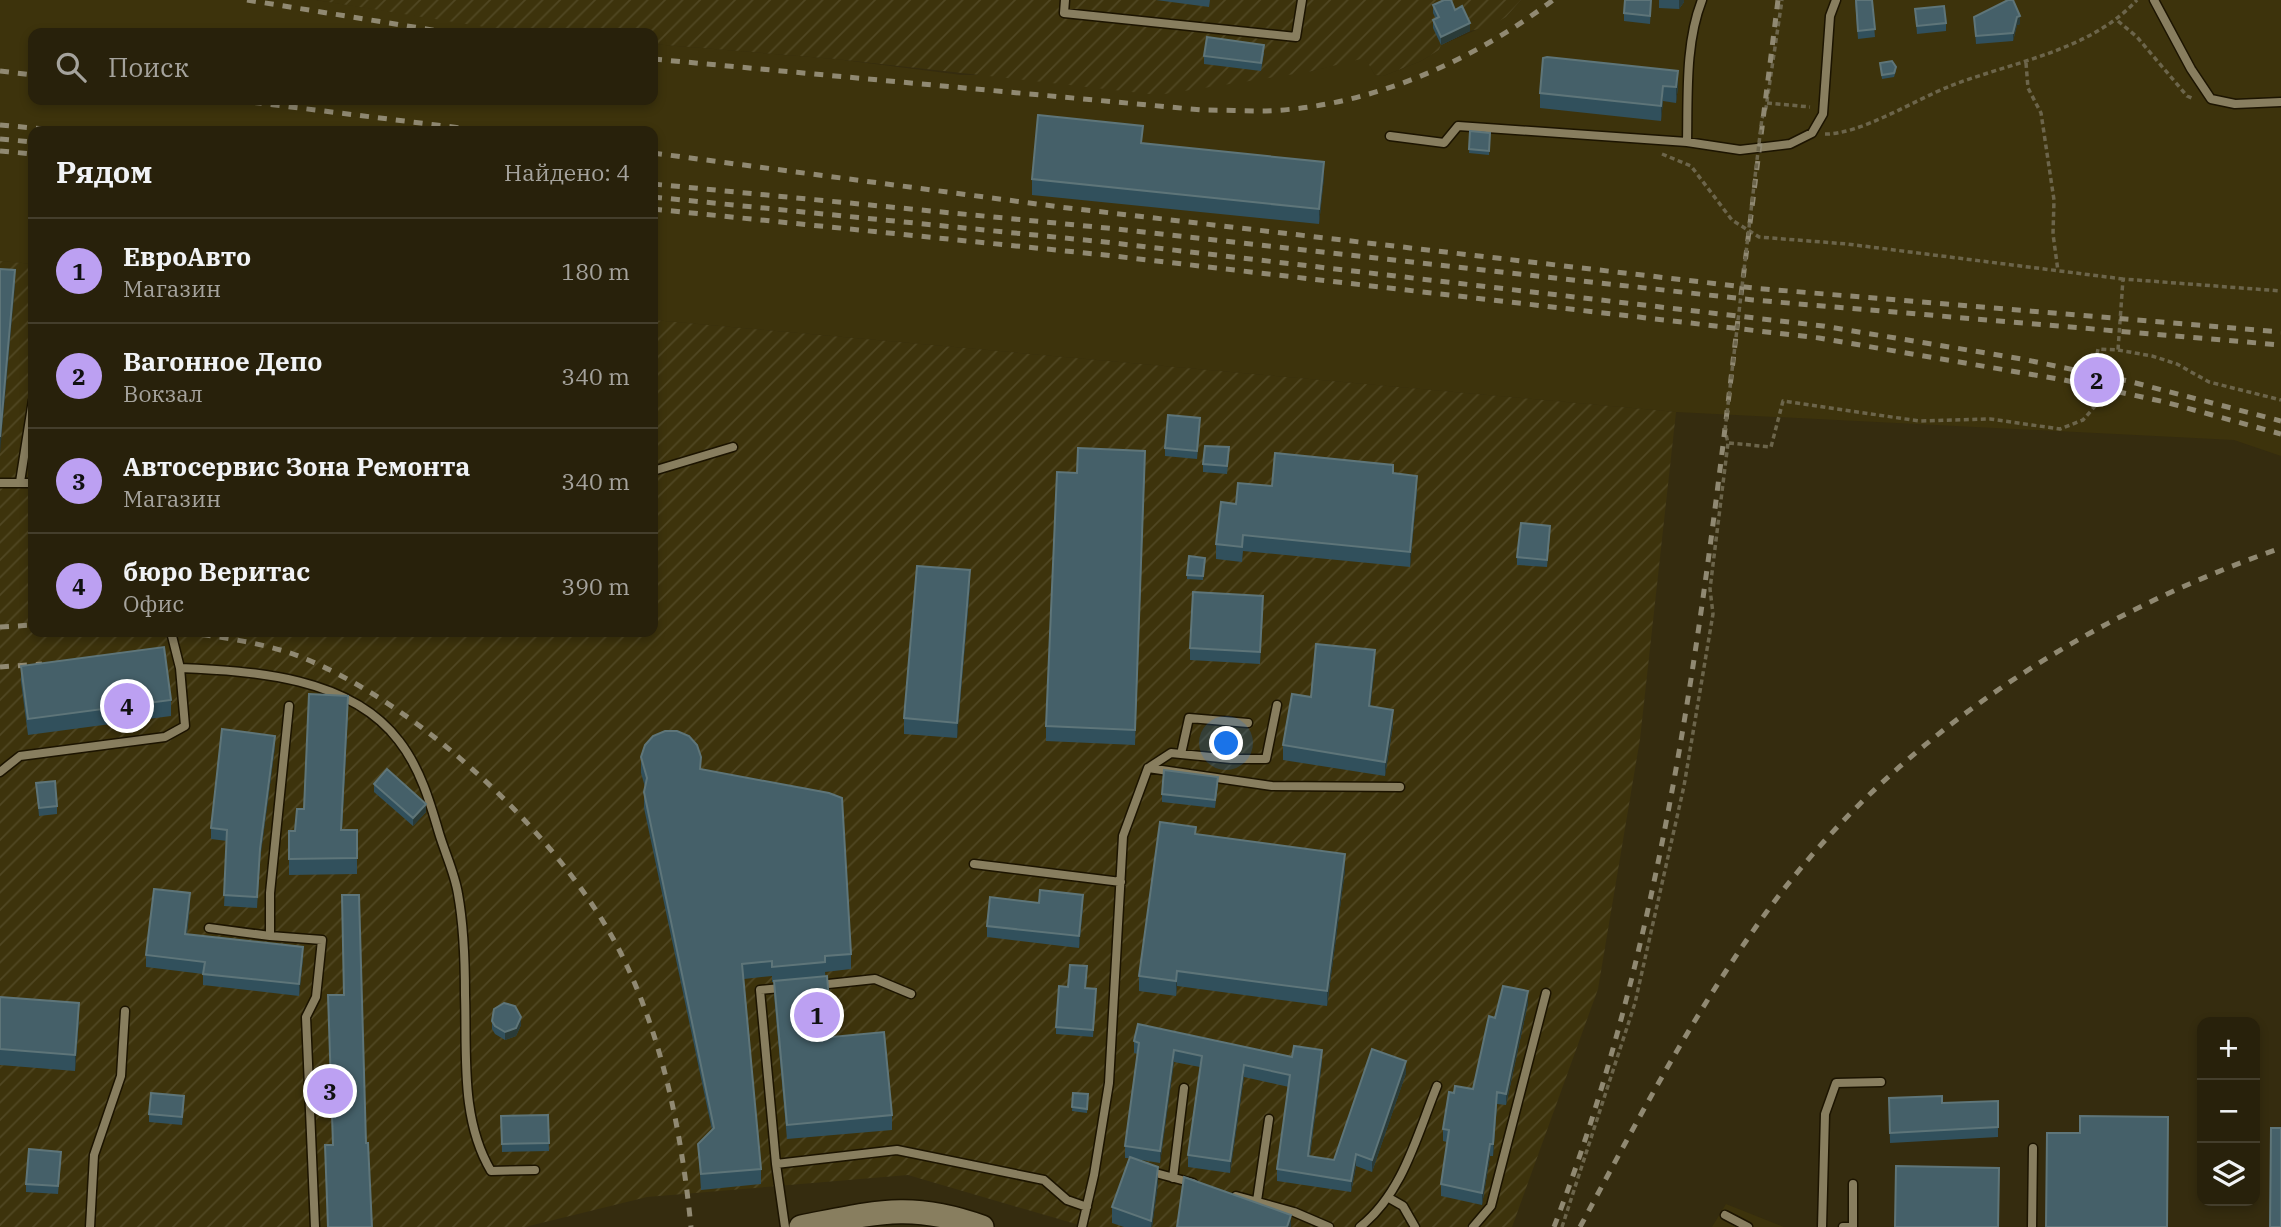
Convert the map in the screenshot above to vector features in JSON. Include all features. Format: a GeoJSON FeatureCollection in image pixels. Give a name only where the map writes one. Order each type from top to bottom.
{"type":"FeatureCollection","features":[{"type":"Feature","properties":{"kind":"street"},"geometry":{"type":"LineString","coordinates":[[801,1227],[912,1210],[941,1213],[982,1227]]}},
{"type":"Feature","properties":{"kind":"lane"},"geometry":{"type":"LineString","coordinates":[[1065,0],[1064,13],[1296,37],[1302,0]]}},
{"type":"Feature","properties":{"kind":"lane"},"geometry":{"type":"LineString","coordinates":[[1687,142],[1691,52],[1696,15],[1702,0]]}},
{"type":"Feature","properties":{"kind":"lane"},"geometry":{"type":"LineString","coordinates":[[1390,136],[1444,144],[1458,127],[1687,142],[1740,150],[1790,144],[1812,133],[1823,114],[1830,16],[1836,0]]}},
{"type":"Feature","properties":{"kind":"lane"},"geometry":{"type":"LineString","coordinates":[[2154,0],[2190,69],[2211,99],[2235,104],[2281,102]]}},
{"type":"Feature","properties":{"kind":"lane"},"geometry":{"type":"LineString","coordinates":[[20,482],[28,432]]}},
{"type":"Feature","properties":{"kind":"lane"},"geometry":{"type":"LineString","coordinates":[[658,470],[733,447]]}},
{"type":"Feature","properties":{"kind":"lane"},"geometry":{"type":"LineString","coordinates":[[0,483],[28,483]]}},
{"type":"Feature","properties":{"kind":"lane"},"geometry":{"type":"LineString","coordinates":[[0,772],[20,756],[165,737],[185,726],[180,668],[172,637]]}},
{"type":"Feature","properties":{"kind":"lane"},"geometry":{"type":"LineString","coordinates":[[180,668],[222,670],[316,687],[358,705],[381,721],[400,742],[434,810],[458,892],[463,928],[470,1111],[477,1147],[491,1171],[535,1170]]}},
{"type":"Feature","properties":{"kind":"lane"},"geometry":{"type":"LineString","coordinates":[[1082,1227],[1109,1083],[1122,836],[1148,768],[1171,753],[1266,759],[1277,705]]}},
{"type":"Feature","properties":{"kind":"lane"},"geometry":{"type":"LineString","coordinates":[[270,936],[271,880],[289,706]]}},
{"type":"Feature","properties":{"kind":"lane"},"geometry":{"type":"LineString","coordinates":[[1181,754],[1189,718],[1248,723]]}},
{"type":"Feature","properties":{"kind":"lane"},"geometry":{"type":"LineString","coordinates":[[1148,768],[1272,786],[1400,787]]}},
{"type":"Feature","properties":{"kind":"lane"},"geometry":{"type":"LineString","coordinates":[[974,864],[1121,882]]}},
{"type":"Feature","properties":{"kind":"lane"},"geometry":{"type":"LineString","coordinates":[[209,928],[322,940],[316,997],[306,1017],[315,1227]]}},
{"type":"Feature","properties":{"kind":"lane"},"geometry":{"type":"LineString","coordinates":[[811,985],[874,979],[911,994]]}},
{"type":"Feature","properties":{"kind":"lane"},"geometry":{"type":"LineString","coordinates":[[785,1227],[776,1164],[760,990],[798,987]]}},
{"type":"Feature","properties":{"kind":"lane"},"geometry":{"type":"LineString","coordinates":[[1473,1227],[1491,1206],[1545,993]]}},
{"type":"Feature","properties":{"kind":"lane"},"geometry":{"type":"LineString","coordinates":[[90,1227],[94,1155],[121,1076],[125,1011]]}},
{"type":"Feature","properties":{"kind":"lane"},"geometry":{"type":"LineString","coordinates":[[1822,1227],[1825,1114],[1836,1083],[1881,1082]]}},
{"type":"Feature","properties":{"kind":"lane"},"geometry":{"type":"LineString","coordinates":[[1360,1227],[1376,1215],[1389,1198],[1437,1086]]}},
{"type":"Feature","properties":{"kind":"lane"},"geometry":{"type":"LineString","coordinates":[[1172,1178],[1184,1088]]}},
{"type":"Feature","properties":{"kind":"lane"},"geometry":{"type":"LineString","coordinates":[[1256,1202],[1269,1119]]}},
{"type":"Feature","properties":{"kind":"lane"},"geometry":{"type":"LineString","coordinates":[[2032,1227],[2033,1148]]}},
{"type":"Feature","properties":{"kind":"lane"},"geometry":{"type":"LineString","coordinates":[[776,1164],[897,1150],[1044,1180],[1067,1200],[1087,1207]]}},
{"type":"Feature","properties":{"kind":"lane"},"geometry":{"type":"LineString","coordinates":[[1137,1168],[1209,1188]]}},
{"type":"Feature","properties":{"kind":"lane"},"geometry":{"type":"LineString","coordinates":[[1843,1227],[1853,1227],[1853,1184]]}},
{"type":"Feature","properties":{"kind":"lane"},"geometry":{"type":"LineString","coordinates":[[1220,1191],[1329,1227]]}},
{"type":"Feature","properties":{"kind":"lane"},"geometry":{"type":"LineString","coordinates":[[1389,1198],[1404,1206],[1415,1227]]}},
{"type":"Feature","properties":{"kind":"lane"},"geometry":{"type":"LineString","coordinates":[[1725,1214],[1734,1224],[1748,1227]]}},
{"type":"Feature","properties":{"kind":"path"},"geometry":{"type":"LineString","coordinates":[[1563,1227],[1635,1003],[1684,786],[1713,614],[1710,589],[1728,443],[1725,430],[1762,118],[1767,103],[1782,0]]}},
{"type":"Feature","properties":{"kind":"path"},"geometry":{"type":"LineString","coordinates":[[1812,133],[1842,131],[1949,87],[2026,63],[2118,21],[2137,0]]}},
{"type":"Feature","properties":{"kind":"path"},"geometry":{"type":"LineString","coordinates":[[2118,21],[2137,37],[2187,96],[2200,101],[2211,99]]}},
{"type":"Feature","properties":{"kind":"path"},"geometry":{"type":"LineString","coordinates":[[2026,63],[2028,88],[2040,113],[2054,200],[2053,234],[2058,271]]}},
{"type":"Feature","properties":{"kind":"path"},"geometry":{"type":"LineString","coordinates":[[1767,103],[1810,107]]}},
{"type":"Feature","properties":{"kind":"path"},"geometry":{"type":"LineString","coordinates":[[1643,139],[1667,158],[1691,166],[1732,220],[1759,237],[1847,244],[2123,279],[2281,291]]}},
{"type":"Feature","properties":{"kind":"path"},"geometry":{"type":"LineString","coordinates":[[2118,350],[2123,279]]}},
{"type":"Feature","properties":{"kind":"path"},"geometry":{"type":"LineString","coordinates":[[1728,443],[1770,447],[1783,401],[1919,421],[1990,419],[2060,429],[2083,420],[2096,405],[2095,396],[2090,392],[2098,349],[2152,356],[2177,364],[2208,382],[2281,400]]}},
{"type":"Feature","properties":{"kind":"shaded area"},"geometry":{"type":"Polygon","coordinates":[[[0,0],[316,0],[498,28],[28,28],[28,105],[658,105],[658,44],[836,59],[962,75],[1308,72],[1365,57],[1375,75],[1383,76],[1421,61],[1439,50],[1441,45],[1506,17],[1521,0],[2281,0],[2281,456],[2234,440],[1676,412],[658,320],[658,126],[28,126],[28,264],[0,261],[0,0]]]}},
{"type":"Feature","properties":{"kind":"shaded area"},"geometry":{"type":"Polygon","coordinates":[[[316,0],[1521,0],[1506,17],[1489,27],[1469,31],[1441,45],[1439,50],[1421,61],[1383,76],[1375,75],[1365,58],[1308,72],[1158,95],[836,59],[658,44],[658,28],[491,28],[316,0]]]}},
{"type":"Feature","properties":{"kind":"shaded area"},"geometry":{"type":"Polygon","coordinates":[[[0,261],[28,264],[28,637],[658,637],[658,320],[1676,412],[1640,739],[1598,989],[1512,1227],[1086,1227],[908,1175],[647,1197],[525,1227],[0,1227],[0,261]]]}},
{"type":"Feature","properties":{"kind":"shaded area"},"geometry":{"type":"Polygon","coordinates":[[[1726,1204],[1784,1227],[1712,1227],[1726,1204]]]}},
{"type":"Feature","properties":{"kind":"building"},"geometry":{"type":"Polygon","coordinates":[[[1451,0],[1455,10],[1462,6],[1470,23],[1441,37],[1433,20],[1439,17],[1433,5],[1451,0]]]}},
{"type":"Feature","properties":{"kind":"building"},"geometry":{"type":"Polygon","coordinates":[[[1625,0],[1651,0],[1650,16],[1624,13],[1625,0]]]}},
{"type":"Feature","properties":{"kind":"building"},"geometry":{"type":"Polygon","coordinates":[[[1856,0],[1872,0],[1875,29],[1858,31],[1856,0]]]}},
{"type":"Feature","properties":{"kind":"building"},"geometry":{"type":"Polygon","coordinates":[[[2013,0],[2020,16],[2017,17],[2013,33],[1976,36],[1974,17],[2013,0]]]}},
{"type":"Feature","properties":{"kind":"building"},"geometry":{"type":"Polygon","coordinates":[[[1944,6],[1946,23],[1917,26],[1915,9],[1944,6]]]}},
{"type":"Feature","properties":{"kind":"building"},"geometry":{"type":"Polygon","coordinates":[[[1207,37],[1264,45],[1261,63],[1204,56],[1207,37]]]}},
{"type":"Feature","properties":{"kind":"building"},"geometry":{"type":"Polygon","coordinates":[[[1543,58],[1678,71],[1676,87],[1663,86],[1661,106],[1540,93],[1543,58]]]}},
{"type":"Feature","properties":{"kind":"building"},"geometry":{"type":"Polygon","coordinates":[[[1892,61],[1896,67],[1894,73],[1882,75],[1880,63],[1892,61]]]}},
{"type":"Feature","properties":{"kind":"building"},"geometry":{"type":"Polygon","coordinates":[[[1038,115],[1143,126],[1141,143],[1324,162],[1319,209],[1032,179],[1038,115]]]}},
{"type":"Feature","properties":{"kind":"building"},"geometry":{"type":"Polygon","coordinates":[[[1470,131],[1490,133],[1489,151],[1469,149],[1470,131]]]}},
{"type":"Feature","properties":{"kind":"building"},"geometry":{"type":"Polygon","coordinates":[[[0,269],[15,270],[0,437],[0,269]]]}},
{"type":"Feature","properties":{"kind":"building"},"geometry":{"type":"Polygon","coordinates":[[[1168,415],[1200,418],[1197,451],[1165,448],[1168,415]]]}},
{"type":"Feature","properties":{"kind":"building"},"geometry":{"type":"Polygon","coordinates":[[[1205,446],[1229,447],[1227,466],[1203,464],[1205,446]]]}},
{"type":"Feature","properties":{"kind":"building"},"geometry":{"type":"Polygon","coordinates":[[[1078,448],[1145,451],[1135,730],[1046,726],[1057,472],[1077,473],[1078,448]]]}},
{"type":"Feature","properties":{"kind":"building"},"geometry":{"type":"Polygon","coordinates":[[[1275,453],[1393,465],[1393,473],[1417,476],[1410,552],[1243,535],[1242,547],[1216,544],[1221,502],[1236,504],[1238,483],[1272,486],[1275,453]]]}},
{"type":"Feature","properties":{"kind":"building"},"geometry":{"type":"Polygon","coordinates":[[[1521,523],[1550,526],[1547,560],[1517,557],[1521,523]]]}},
{"type":"Feature","properties":{"kind":"building"},"geometry":{"type":"Polygon","coordinates":[[[1189,556],[1205,558],[1203,576],[1187,575],[1189,556]]]}},
{"type":"Feature","properties":{"kind":"building"},"geometry":{"type":"Polygon","coordinates":[[[917,566],[970,570],[957,723],[904,718],[917,566]]]}},
{"type":"Feature","properties":{"kind":"building"},"geometry":{"type":"Polygon","coordinates":[[[1193,592],[1263,596],[1260,652],[1190,648],[1193,592]]]}},
{"type":"Feature","properties":{"kind":"building"},"geometry":{"type":"Polygon","coordinates":[[[1316,644],[1375,650],[1369,706],[1393,710],[1385,762],[1283,745],[1292,694],[1311,697],[1316,644]]]}},
{"type":"Feature","properties":{"kind":"building"},"geometry":{"type":"Polygon","coordinates":[[[164,647],[171,700],[28,719],[21,666],[164,647]]]}},
{"type":"Feature","properties":{"kind":"building"},"geometry":{"type":"Polygon","coordinates":[[[309,694],[348,696],[341,830],[357,830],[357,858],[289,859],[289,831],[295,831],[297,809],[304,809],[309,694]]]}},
{"type":"Feature","properties":{"kind":"building"},"geometry":{"type":"Polygon","coordinates":[[[222,729],[275,736],[260,849],[257,897],[224,895],[227,830],[211,828],[222,729]]]}},
{"type":"Feature","properties":{"kind":"building"},"geometry":{"type":"Polygon","coordinates":[[[665,731],[677,731],[689,736],[697,745],[701,757],[700,769],[829,793],[842,798],[851,954],[825,956],[825,962],[772,967],[772,961],[742,964],[761,1169],[701,1174],[698,1144],[714,1128],[644,792],[647,778],[641,757],[645,745],[653,736],[665,731]]]}},
{"type":"Feature","properties":{"kind":"building"},"geometry":{"type":"Polygon","coordinates":[[[387,769],[426,804],[413,818],[374,784],[387,769]]]}},
{"type":"Feature","properties":{"kind":"building"},"geometry":{"type":"Polygon","coordinates":[[[1164,770],[1218,777],[1215,800],[1162,794],[1164,770]]]}},
{"type":"Feature","properties":{"kind":"building"},"geometry":{"type":"Polygon","coordinates":[[[55,781],[57,806],[39,808],[36,783],[55,781]]]}},
{"type":"Feature","properties":{"kind":"building"},"geometry":{"type":"Polygon","coordinates":[[[1160,822],[1196,827],[1195,834],[1345,854],[1327,991],[1177,971],[1176,981],[1139,976],[1160,822]]]}},
{"type":"Feature","properties":{"kind":"building"},"geometry":{"type":"Polygon","coordinates":[[[154,889],[190,893],[185,934],[303,947],[299,984],[203,974],[205,962],[146,955],[154,889]]]}},
{"type":"Feature","properties":{"kind":"building"},"geometry":{"type":"Polygon","coordinates":[[[1040,890],[1083,895],[1079,936],[987,926],[990,897],[1039,903],[1040,890]]]}},
{"type":"Feature","properties":{"kind":"building"},"geometry":{"type":"Polygon","coordinates":[[[342,895],[359,895],[366,1143],[372,1227],[328,1227],[325,1145],[333,1145],[328,995],[344,995],[342,895]]]}},
{"type":"Feature","properties":{"kind":"building"},"geometry":{"type":"Polygon","coordinates":[[[1070,965],[1087,966],[1085,988],[1096,989],[1093,1030],[1056,1027],[1059,986],[1068,987],[1070,965]]]}},
{"type":"Feature","properties":{"kind":"building"},"geometry":{"type":"Polygon","coordinates":[[[827,976],[832,1037],[884,1032],[892,1115],[787,1125],[774,981],[827,976]]]}},
{"type":"Feature","properties":{"kind":"building"},"geometry":{"type":"Polygon","coordinates":[[[1503,986],[1528,991],[1506,1094],[1497,1092],[1493,1144],[1490,1144],[1482,1193],[1441,1184],[1449,1130],[1443,1129],[1449,1092],[1454,1093],[1455,1086],[1473,1089],[1489,1016],[1495,1018],[1503,986]]]}},
{"type":"Feature","properties":{"kind":"building"},"geometry":{"type":"Polygon","coordinates":[[[0,997],[79,1003],[75,1055],[0,1049],[0,997]]]}},
{"type":"Feature","properties":{"kind":"building"},"geometry":{"type":"Polygon","coordinates":[[[504,1003],[515,1006],[521,1017],[516,1028],[505,1032],[492,1021],[494,1009],[504,1003]]]}},
{"type":"Feature","properties":{"kind":"building"},"geometry":{"type":"Polygon","coordinates":[[[1138,1024],[1292,1057],[1294,1046],[1322,1050],[1308,1156],[1334,1160],[1372,1049],[1406,1061],[1372,1160],[1356,1154],[1351,1181],[1277,1169],[1290,1075],[1244,1065],[1230,1161],[1188,1155],[1202,1056],[1174,1050],[1160,1151],[1125,1146],[1139,1043],[1134,1041],[1138,1024]]]}},
{"type":"Feature","properties":{"kind":"building"},"geometry":{"type":"Polygon","coordinates":[[[151,1093],[184,1096],[182,1117],[149,1114],[151,1093]]]}},
{"type":"Feature","properties":{"kind":"building"},"geometry":{"type":"Polygon","coordinates":[[[1073,1093],[1088,1094],[1087,1109],[1072,1107],[1073,1093]]]}},
{"type":"Feature","properties":{"kind":"building"},"geometry":{"type":"Polygon","coordinates":[[[1942,1096],[1942,1103],[1998,1101],[1998,1127],[1890,1133],[1889,1098],[1942,1096]]]}},
{"type":"Feature","properties":{"kind":"building"},"geometry":{"type":"Polygon","coordinates":[[[548,1115],[549,1143],[502,1144],[501,1116],[548,1115]]]}},
{"type":"Feature","properties":{"kind":"building"},"geometry":{"type":"Polygon","coordinates":[[[2080,1116],[2168,1117],[2167,1227],[2046,1227],[2047,1133],[2080,1133],[2080,1116]]]}},
{"type":"Feature","properties":{"kind":"building"},"geometry":{"type":"Polygon","coordinates":[[[2271,1128],[2281,1128],[2281,1227],[2270,1227],[2271,1128]]]}},
{"type":"Feature","properties":{"kind":"building"},"geometry":{"type":"Polygon","coordinates":[[[29,1149],[61,1152],[58,1186],[26,1184],[29,1149]]]}},
{"type":"Feature","properties":{"kind":"building"},"geometry":{"type":"Polygon","coordinates":[[[1130,1157],[1158,1167],[1151,1221],[1112,1207],[1130,1157]]]}},
{"type":"Feature","properties":{"kind":"building"},"geometry":{"type":"Polygon","coordinates":[[[1896,1166],[1999,1168],[1998,1227],[1895,1227],[1896,1166]]]}},
{"type":"Feature","properties":{"kind":"building"},"geometry":{"type":"Polygon","coordinates":[[[1184,1177],[1291,1215],[1287,1227],[1177,1227],[1184,1177]]]}},
{"type":"Feature","properties":{"kind":"railway"},"geometry":{"type":"LineString","coordinates":[[247,0],[420,28]]}},
{"type":"Feature","properties":{"kind":"railway"},"geometry":{"type":"LineString","coordinates":[[658,59],[1202,110],[1266,111],[1343,101],[1418,77],[1488,43],[1553,0]]}},
{"type":"Feature","properties":{"kind":"railway"},"geometry":{"type":"LineString","coordinates":[[1741,295],[1778,0]]}},
{"type":"Feature","properties":{"kind":"railway"},"geometry":{"type":"LineString","coordinates":[[0,71],[28,74]]}},
{"type":"Feature","properties":{"kind":"railway"},"geometry":{"type":"LineString","coordinates":[[275,105],[445,126]]}},
{"type":"Feature","properties":{"kind":"railway"},"geometry":{"type":"LineString","coordinates":[[0,125],[28,128]]}},
{"type":"Feature","properties":{"kind":"railway"},"geometry":{"type":"LineString","coordinates":[[0,139],[28,142]]}},
{"type":"Feature","properties":{"kind":"railway"},"geometry":{"type":"LineString","coordinates":[[0,151],[28,154]]}},
{"type":"Feature","properties":{"kind":"railway"},"geometry":{"type":"LineString","coordinates":[[658,154],[1060,207],[1753,288],[2281,332]]}},
{"type":"Feature","properties":{"kind":"railway"},"geometry":{"type":"LineString","coordinates":[[658,184],[1107,228],[1753,300],[2281,345]]}},
{"type":"Feature","properties":{"kind":"railway"},"geometry":{"type":"LineString","coordinates":[[658,197],[1105,242],[1823,326],[2022,359],[2128,381],[2281,421]]}},
{"type":"Feature","properties":{"kind":"railway"},"geometry":{"type":"LineString","coordinates":[[658,210],[1105,255],[1819,338],[2064,380],[2165,402],[2281,434]]}},
{"type":"Feature","properties":{"kind":"railway"},"geometry":{"type":"LineString","coordinates":[[1554,1227],[1592,1118],[1625,1006],[1652,893],[1693,665],[1738,319]]}},
{"type":"Feature","properties":{"kind":"railway"},"geometry":{"type":"LineString","coordinates":[[1580,1227],[1665,1071],[1735,958],[1810,857],[1866,798],[1927,743],[1992,694],[2060,650],[2131,611],[2205,577],[2281,548]]}},
{"type":"Feature","properties":{"kind":"railway"},"geometry":{"type":"LineString","coordinates":[[0,627],[28,625]]}},
{"type":"Feature","properties":{"kind":"railway"},"geometry":{"type":"LineString","coordinates":[[218,637],[293,654],[341,676],[390,705],[439,741],[486,782],[530,826],[569,873],[602,920],[627,966],[652,1029],[677,1126],[691,1227]]}},
{"type":"Feature","properties":{"kind":"railway"},"geometry":{"type":"LineString","coordinates":[[0,667],[42,664]]}},
{"type":"Feature","properties":{"kind":"place","name":"Вагонное Депо"},"geometry":{"type":"Point","coordinates":[2097,380]}},
{"type":"Feature","properties":{"kind":"place","name":"бюро Веритас"},"geometry":{"type":"Point","coordinates":[127,706]}},
{"type":"Feature","properties":{"kind":"place","name":"ЕвроАвто"},"geometry":{"type":"Point","coordinates":[817,1015]}},
{"type":"Feature","properties":{"kind":"place","name":"Автосервис Зона Ремонта"},"geometry":{"type":"Point","coordinates":[330,1091]}}]}
